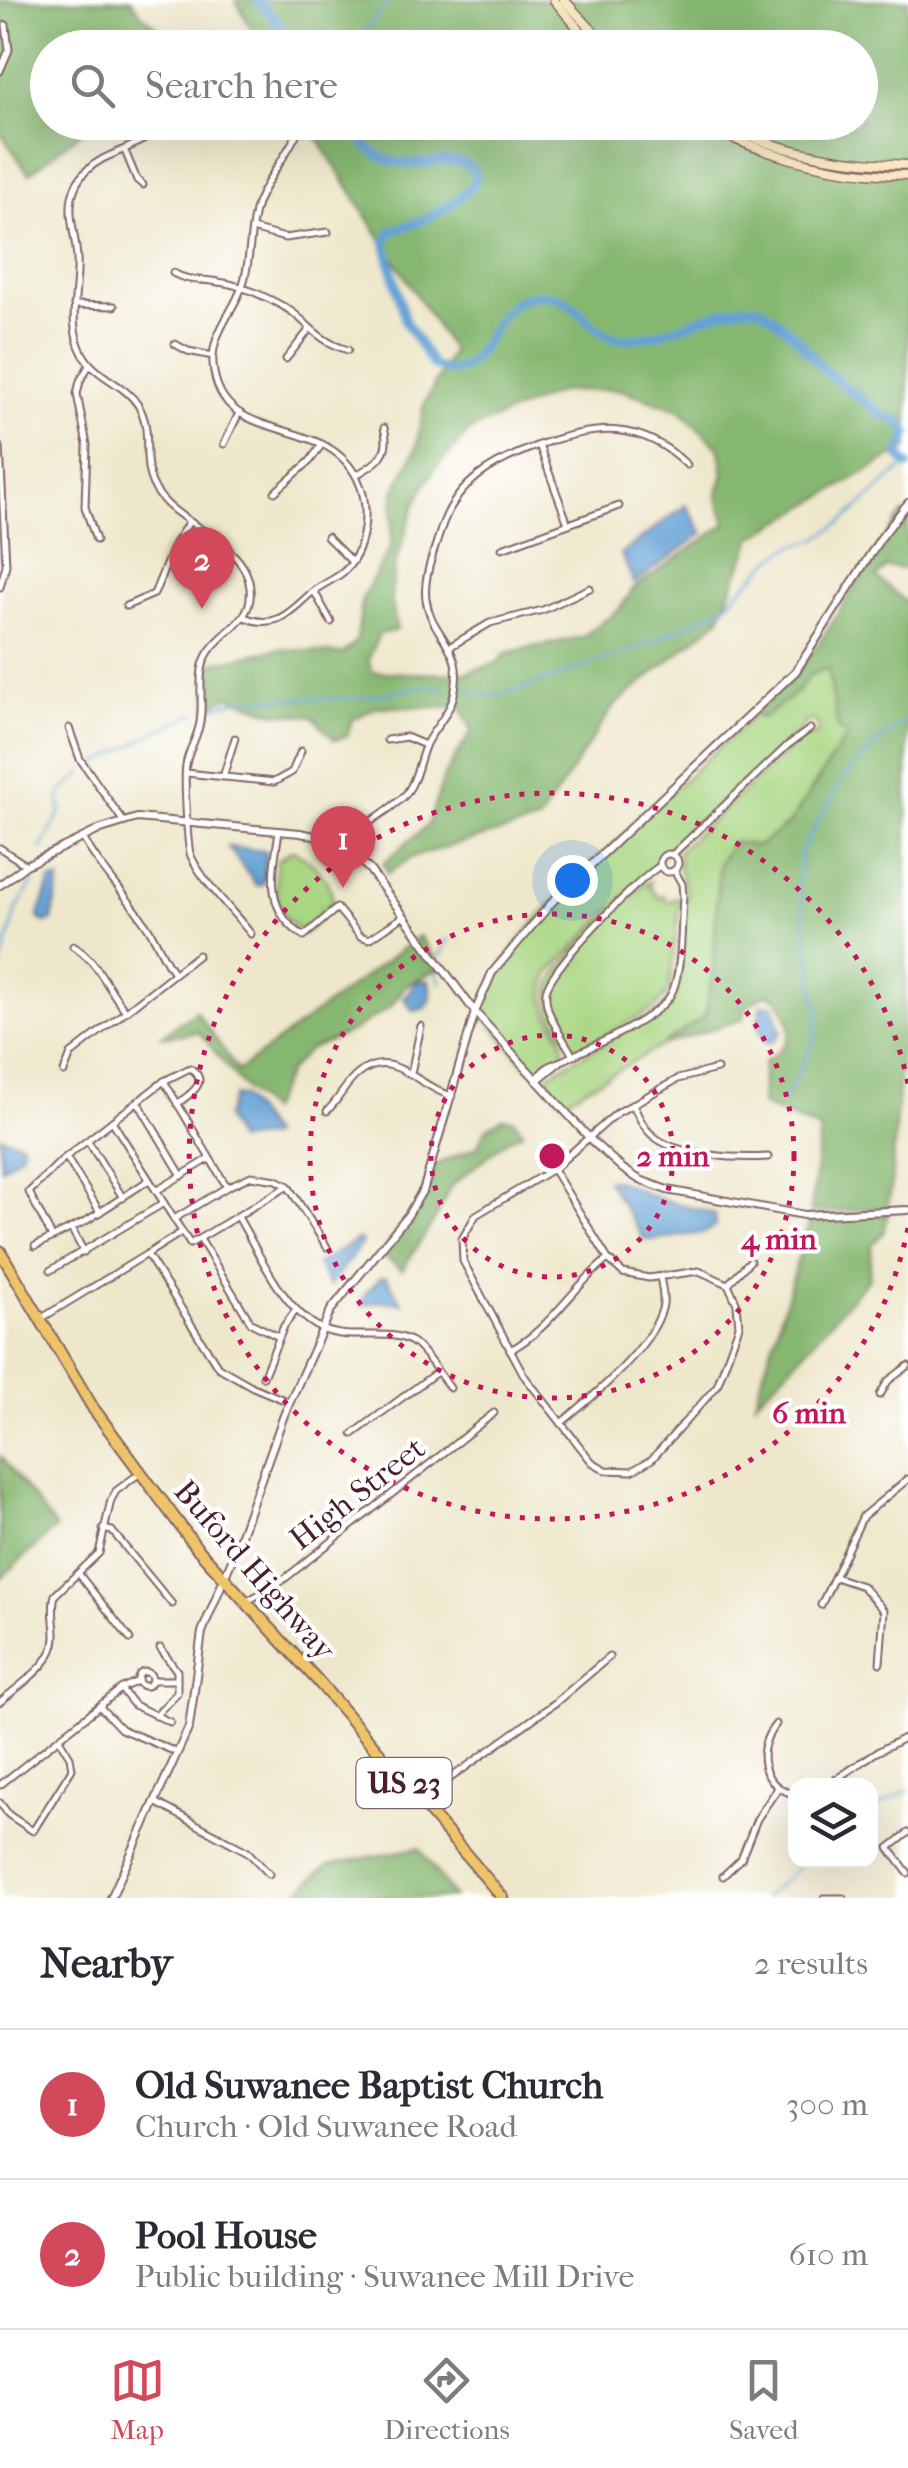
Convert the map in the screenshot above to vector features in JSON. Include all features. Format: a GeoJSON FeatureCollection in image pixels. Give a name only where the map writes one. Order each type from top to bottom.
{"type":"FeatureCollection","features":[{"type":"Feature","properties":{"kind":"main road"},"geometry":{"type":"LineString","coordinates":[[554,0],[579,30]]}},
{"type":"Feature","properties":{"kind":"main road"},"geometry":{"type":"LineString","coordinates":[[564,0],[593,30]]}},
{"type":"Feature","properties":{"kind":"main road"},"geometry":{"type":"LineString","coordinates":[[732,140],[790,160],[848,171],[908,174]]}},
{"type":"Feature","properties":{"kind":"main road"},"geometry":{"type":"LineString","coordinates":[[766,140],[792,150],[843,159],[908,164]]}},
{"type":"Feature","properties":{"kind":"main road","name":"Buford Highway"},"geometry":{"type":"LineString","coordinates":[[0,1251],[93,1408],[140,1474],[225,1580],[318,1680],[503,1898]]}},
{"type":"Feature","properties":{"kind":"street"},"geometry":{"type":"LineString","coordinates":[[0,71],[9,50],[6,25]]}},
{"type":"Feature","properties":{"kind":"street"},"geometry":{"type":"LineString","coordinates":[[144,140],[90,168],[74,192],[71,212],[78,264],[75,334],[90,364],[138,406],[145,425],[150,480],[164,501],[242,565],[251,592],[244,616],[204,660],[200,721],[186,774],[191,856],[250,934]]}},
{"type":"Feature","properties":{"kind":"street"},"geometry":{"type":"LineString","coordinates":[[244,616],[259,622],[282,619],[340,575],[352,562],[365,519],[364,497],[356,476],[342,457],[297,432],[263,426],[239,413],[218,384],[213,356],[218,331],[241,289],[265,186],[294,140]]}},
{"type":"Feature","properties":{"kind":"street"},"geometry":{"type":"LineString","coordinates":[[125,151],[143,185]]}},
{"type":"Feature","properties":{"kind":"street"},"geometry":{"type":"LineString","coordinates":[[252,230],[284,238],[328,232]]}},
{"type":"Feature","properties":{"kind":"street"},"geometry":{"type":"LineString","coordinates":[[173,273],[190,281],[224,282],[284,307],[308,330],[348,350]]}},
{"type":"Feature","properties":{"kind":"street"},"geometry":{"type":"LineString","coordinates":[[74,306],[114,306]]}},
{"type":"Feature","properties":{"kind":"street"},"geometry":{"type":"LineString","coordinates":[[286,360],[308,330]]}},
{"type":"Feature","properties":{"kind":"street"},"geometry":{"type":"LineString","coordinates":[[175,344],[213,356]]}},
{"type":"Feature","properties":{"kind":"street"},"geometry":{"type":"LineString","coordinates":[[90,364],[78,394],[87,445],[85,507],[96,540]]}},
{"type":"Feature","properties":{"kind":"street"},"geometry":{"type":"LineString","coordinates":[[224,444],[239,413]]}},
{"type":"Feature","properties":{"kind":"street"},"geometry":{"type":"LineString","coordinates":[[356,476],[380,460],[386,446],[384,428]]}},
{"type":"Feature","properties":{"kind":"street"},"geometry":{"type":"LineString","coordinates":[[349,852],[364,829],[407,792],[426,745],[453,699],[455,660],[451,646],[432,618],[426,580],[446,516],[462,489],[506,456],[581,431],[614,430],[654,441],[687,466]]}},
{"type":"Feature","properties":{"kind":"street"},"geometry":{"type":"LineString","coordinates":[[275,492],[310,461],[322,444]]}},
{"type":"Feature","properties":{"kind":"street"},"geometry":{"type":"LineString","coordinates":[[539,445],[568,524]]}},
{"type":"Feature","properties":{"kind":"street"},"geometry":{"type":"LineString","coordinates":[[0,448],[6,565],[0,587]]}},
{"type":"Feature","properties":{"kind":"street"},"geometry":{"type":"LineString","coordinates":[[111,1898],[179,1754],[195,1705],[202,1632],[225,1580],[289,1402],[331,1310],[418,1201],[475,1012],[501,960],[554,900],[796,671],[880,538],[908,503]]}},
{"type":"Feature","properties":{"kind":"street"},"geometry":{"type":"LineString","coordinates":[[502,548],[619,506]]}},
{"type":"Feature","properties":{"kind":"street"},"geometry":{"type":"LineString","coordinates":[[126,606],[154,594],[175,543],[189,522]]}},
{"type":"Feature","properties":{"kind":"street"},"geometry":{"type":"LineString","coordinates":[[327,537],[352,562]]}},
{"type":"Feature","properties":{"kind":"street"},"geometry":{"type":"LineString","coordinates":[[451,646],[490,623],[543,610],[590,588]]}},
{"type":"Feature","properties":{"kind":"street"},"geometry":{"type":"LineString","coordinates":[[314,591],[330,622]]}},
{"type":"Feature","properties":{"kind":"street"},"geometry":{"type":"LineString","coordinates":[[69,728],[80,759],[123,821]]}},
{"type":"Feature","properties":{"kind":"street"},"geometry":{"type":"LineString","coordinates":[[573,1056],[548,1009],[549,982],[593,929],[660,866],[662,856],[672,854],[810,729]]}},
{"type":"Feature","properties":{"kind":"street"},"geometry":{"type":"LineString","coordinates":[[387,740],[406,736],[426,745]]}},
{"type":"Feature","properties":{"kind":"street"},"geometry":{"type":"LineString","coordinates":[[223,777],[236,738]]}},
{"type":"Feature","properties":{"kind":"street"},"geometry":{"type":"LineString","coordinates":[[186,774],[264,782],[280,780],[292,772],[301,751]]}},
{"type":"Feature","properties":{"kind":"street"},"geometry":{"type":"LineString","coordinates":[[0,886],[26,865],[123,821],[152,818],[316,836],[349,852],[369,869],[475,1012],[589,1138],[640,1180],[668,1190],[804,1215],[908,1210]]}},
{"type":"Feature","properties":{"kind":"street"},"geometry":{"type":"LineString","coordinates":[[279,831],[272,888],[274,902],[292,929],[304,936],[337,908],[360,936],[369,938],[404,916]]}},
{"type":"Feature","properties":{"kind":"street"},"geometry":{"type":"LineString","coordinates":[[83,838],[151,932],[158,952],[174,973]]}},
{"type":"Feature","properties":{"kind":"street"},"geometry":{"type":"LineString","coordinates":[[0,848],[26,865]]}},
{"type":"Feature","properties":{"kind":"street"},"geometry":{"type":"LineString","coordinates":[[660,866],[667,872],[674,870],[678,862],[672,854]]}},
{"type":"Feature","properties":{"kind":"street"},"geometry":{"type":"LineString","coordinates":[[536,1081],[560,1062],[656,1010],[670,996],[676,974],[683,896],[674,870]]}},
{"type":"Feature","properties":{"kind":"street"},"geometry":{"type":"LineString","coordinates":[[73,946],[95,962],[108,990],[126,1011]]}},
{"type":"Feature","properties":{"kind":"street"},"geometry":{"type":"LineString","coordinates":[[64,1072],[72,1054],[198,955]]}},
{"type":"Feature","properties":{"kind":"street"},"geometry":{"type":"LineString","coordinates":[[411,1072],[421,1026]]}},
{"type":"Feature","properties":{"kind":"street"},"geometry":{"type":"LineString","coordinates":[[327,1111],[362,1070],[379,1064],[396,1065],[411,1072],[432,1091],[452,1096]]}},
{"type":"Feature","properties":{"kind":"street"},"geometry":{"type":"LineString","coordinates":[[52,1237],[29,1192],[112,1121],[164,1082],[190,1068],[198,1073],[197,1089],[177,1104]]}},
{"type":"Feature","properties":{"kind":"street"},"geometry":{"type":"LineString","coordinates":[[553,1169],[608,1259],[624,1272],[636,1277],[699,1270],[728,1284],[736,1304],[739,1326],[717,1386],[652,1459],[632,1471],[606,1470],[592,1462],[525,1377],[463,1261],[462,1238],[476,1215],[553,1169],[632,1105],[678,1079],[717,1069]]}},
{"type":"Feature","properties":{"kind":"street"},"geometry":{"type":"LineString","coordinates":[[164,1082],[227,1186]]}},
{"type":"Feature","properties":{"kind":"street"},"geometry":{"type":"LineString","coordinates":[[138,1102],[182,1176]]}},
{"type":"Feature","properties":{"kind":"street"},"geometry":{"type":"LineString","coordinates":[[632,1105],[648,1132],[659,1141],[728,1156],[768,1156]]}},
{"type":"Feature","properties":{"kind":"street"},"geometry":{"type":"LineString","coordinates":[[112,1121],[190,1244],[288,1186]]}},
{"type":"Feature","properties":{"kind":"street"},"geometry":{"type":"LineString","coordinates":[[88,1140],[123,1198]]}},
{"type":"Feature","properties":{"kind":"street"},"geometry":{"type":"LineString","coordinates":[[66,1157],[100,1212]]}},
{"type":"Feature","properties":{"kind":"street"},"geometry":{"type":"LineString","coordinates":[[156,1191],[210,1159]]}},
{"type":"Feature","properties":{"kind":"street"},"geometry":{"type":"LineString","coordinates":[[174,1219],[250,1176],[278,1180],[288,1186],[326,1247]]}},
{"type":"Feature","properties":{"kind":"street"},"geometry":{"type":"LineString","coordinates":[[35,1246],[100,1212],[149,1180]]}},
{"type":"Feature","properties":{"kind":"street"},"geometry":{"type":"LineString","coordinates":[[51,1270],[164,1203]]}},
{"type":"Feature","properties":{"kind":"street"},"geometry":{"type":"LineString","coordinates":[[238,1217],[296,1310],[322,1329],[346,1337],[404,1338],[417,1346],[450,1388]]}},
{"type":"Feature","properties":{"kind":"street"},"geometry":{"type":"LineString","coordinates":[[71,1228],[84,1252]]}},
{"type":"Feature","properties":{"kind":"street"},"geometry":{"type":"LineString","coordinates":[[40,1319],[182,1232]]}},
{"type":"Feature","properties":{"kind":"street"},"geometry":{"type":"LineString","coordinates":[[200,1239],[251,1323],[279,1337]]}},
{"type":"Feature","properties":{"kind":"street"},"geometry":{"type":"LineString","coordinates":[[147,1254],[218,1367],[289,1402]]}},
{"type":"Feature","properties":{"kind":"street"},"geometry":{"type":"LineString","coordinates":[[510,1350],[535,1338],[570,1295],[608,1259]]}},
{"type":"Feature","properties":{"kind":"street"},"geometry":{"type":"LineString","coordinates":[[728,1284],[750,1261]]}},
{"type":"Feature","properties":{"kind":"street"},"geometry":{"type":"LineString","coordinates":[[561,1424],[602,1390],[656,1326],[664,1304],[660,1276]]}},
{"type":"Feature","properties":{"kind":"street"},"geometry":{"type":"LineString","coordinates":[[263,1378],[279,1337],[296,1310]]}},
{"type":"Feature","properties":{"kind":"street"},"geometry":{"type":"LineString","coordinates":[[880,1395],[888,1381],[908,1366]]}},
{"type":"Feature","properties":{"kind":"street"},"geometry":{"type":"LineString","coordinates":[[354,1434],[437,1372]]}},
{"type":"Feature","properties":{"kind":"street","name":"High Street"},"geometry":{"type":"LineString","coordinates":[[244,1602],[278,1584],[494,1413]]}},
{"type":"Feature","properties":{"kind":"street"},"geometry":{"type":"LineString","coordinates":[[0,1702],[54,1650],[52,1604],[61,1587],[99,1553],[116,1491],[140,1474]]}},
{"type":"Feature","properties":{"kind":"street"},"geometry":{"type":"LineString","coordinates":[[820,1606],[864,1516],[908,1479]]}},
{"type":"Feature","properties":{"kind":"street"},"geometry":{"type":"LineString","coordinates":[[103,1529],[112,1531],[172,1604]]}},
{"type":"Feature","properties":{"kind":"street"},"geometry":{"type":"LineString","coordinates":[[78,1573],[130,1639]]}},
{"type":"Feature","properties":{"kind":"street"},"geometry":{"type":"LineString","coordinates":[[835,1577],[862,1586],[884,1611],[880,1663]]}},
{"type":"Feature","properties":{"kind":"street"},"geometry":{"type":"LineString","coordinates":[[155,1716],[175,1697],[177,1680],[174,1664],[160,1648]]}},
{"type":"Feature","properties":{"kind":"street"},"geometry":{"type":"LineString","coordinates":[[419,1800],[532,1720],[608,1657]]}},
{"type":"Feature","properties":{"kind":"street"},"geometry":{"type":"LineString","coordinates":[[0,1785],[121,1689],[138,1681],[145,1687],[152,1680],[177,1680]]}},
{"type":"Feature","properties":{"kind":"street"},"geometry":{"type":"LineString","coordinates":[[121,1689],[134,1704],[170,1722]]}},
{"type":"Feature","properties":{"kind":"street"},"geometry":{"type":"LineString","coordinates":[[100,1706],[121,1729],[179,1754]]}},
{"type":"Feature","properties":{"kind":"street"},"geometry":{"type":"LineString","coordinates":[[776,1724],[766,1736],[764,1767],[778,1788],[788,1792]]}},
{"type":"Feature","properties":{"kind":"street"},"geometry":{"type":"LineString","coordinates":[[838,1778],[875,1752],[908,1736]]}},
{"type":"Feature","properties":{"kind":"street"},"geometry":{"type":"LineString","coordinates":[[0,1803],[33,1832],[72,1770],[70,1757],[59,1738]]}},
{"type":"Feature","properties":{"kind":"street"},"geometry":{"type":"LineString","coordinates":[[724,1876],[741,1859],[757,1818],[778,1788]]}},
{"type":"Feature","properties":{"kind":"street"},"geometry":{"type":"LineString","coordinates":[[157,1803],[248,1852],[269,1874]]}},
{"type":"Feature","properties":{"kind":"street"},"geometry":{"type":"LineString","coordinates":[[908,1833],[889,1848],[908,1873]]}},
{"type":"Feature","properties":{"kind":"street"},"geometry":{"type":"LineString","coordinates":[[824,1898],[843,1898]]}},
{"type":"Feature","properties":{"kind":"green space"},"geometry":{"type":"Polygon","coordinates":[[[0,0],[131,0],[160,30],[30,30],[30,140],[71,140],[29,174],[0,132],[0,0]]]}},
{"type":"Feature","properties":{"kind":"green space"},"geometry":{"type":"Polygon","coordinates":[[[235,0],[908,0],[908,447],[753,537],[719,619],[613,707],[538,822],[414,856],[388,873],[383,863],[428,825],[445,774],[472,731],[461,707],[377,707],[352,720],[347,736],[335,740],[312,716],[271,712],[230,696],[209,706],[209,664],[279,649],[343,654],[357,640],[362,599],[391,546],[394,492],[416,449],[424,405],[452,351],[319,140],[878,140],[878,30],[252,30],[235,0]],[[619,389],[558,392],[470,430],[434,470],[416,501],[394,568],[391,598],[397,630],[379,634],[368,659],[372,672],[468,672],[497,663],[506,653],[582,637],[619,610],[634,588],[726,524],[717,495],[724,474],[720,449],[680,410],[619,389]]]}},
{"type":"Feature","properties":{"kind":"green space"},"geometry":{"type":"Polygon","coordinates":[[[903,513],[908,517],[908,569],[886,567],[876,577],[908,604],[906,981],[891,1189],[887,1208],[811,1212],[820,1130],[761,1105],[764,1062],[782,1048],[789,1034],[788,1018],[778,998],[767,994],[747,1006],[743,1019],[662,1045],[705,1016],[713,970],[719,863],[732,842],[758,846],[790,823],[847,735],[838,730],[828,668],[811,674],[798,691],[762,719],[755,714],[809,657],[903,513]]]}},
{"type":"Feature","properties":{"kind":"green space"},"geometry":{"type":"Polygon","coordinates":[[[828,668],[838,730],[848,734],[790,823],[758,846],[732,842],[719,863],[713,970],[705,1016],[677,1037],[563,1101],[548,1085],[549,1074],[660,1011],[675,992],[687,894],[678,851],[801,738],[817,735],[818,724],[813,720],[805,722],[800,731],[662,856],[550,972],[545,1000],[562,1038],[563,1056],[539,1071],[529,1069],[480,1008],[508,957],[545,910],[755,714],[763,718],[798,691],[811,674],[828,668]]]}},
{"type":"Feature","properties":{"kind":"green space"},"geometry":{"type":"Polygon","coordinates":[[[293,850],[321,873],[334,906],[331,903],[319,912],[321,918],[305,933],[287,919],[277,892],[277,860],[293,850]]]}},
{"type":"Feature","properties":{"kind":"green space"},"geometry":{"type":"Polygon","coordinates":[[[651,882],[649,886],[659,898],[664,895],[665,900],[673,901],[676,897],[680,901],[669,991],[654,1008],[582,1048],[575,1048],[553,1014],[550,991],[554,980],[590,935],[644,883],[651,882]]]}},
{"type":"Feature","properties":{"kind":"green space"},"geometry":{"type":"Polygon","coordinates":[[[419,936],[443,969],[405,986],[391,1006],[353,1031],[308,1050],[288,1072],[269,1111],[245,1089],[199,1032],[160,1037],[196,1011],[238,1071],[419,936]]]}},
{"type":"Feature","properties":{"kind":"green space"},"geometry":{"type":"Polygon","coordinates":[[[503,1118],[513,1119],[523,1132],[506,1141],[450,1187],[438,1214],[402,1270],[381,1254],[420,1203],[435,1165],[477,1147],[486,1129],[503,1118]]]}},
{"type":"Feature","properties":{"kind":"green space"},"geometry":{"type":"Polygon","coordinates":[[[888,1214],[884,1232],[872,1244],[869,1278],[755,1401],[811,1217],[888,1214]]]}},
{"type":"Feature","properties":{"kind":"green space"},"geometry":{"type":"Polygon","coordinates":[[[0,1456],[56,1528],[0,1579],[0,1456]]]}},
{"type":"Feature","properties":{"kind":"green space"},"geometry":{"type":"Polygon","coordinates":[[[419,1848],[454,1898],[291,1898],[328,1865],[419,1848]]]}},
{"type":"Feature","properties":{"kind":"water"},"geometry":{"type":"Polygon","coordinates":[[[686,505],[703,533],[634,583],[621,554],[686,505]]]}},
{"type":"Feature","properties":{"kind":"water"},"geometry":{"type":"Polygon","coordinates":[[[228,847],[266,851],[263,884],[257,886],[228,847]]]}},
{"type":"Feature","properties":{"kind":"water"},"geometry":{"type":"Polygon","coordinates":[[[60,880],[52,920],[45,923],[38,918],[51,881],[60,880]]]}},
{"type":"Feature","properties":{"kind":"water"},"geometry":{"type":"Polygon","coordinates":[[[429,981],[431,998],[426,1008],[414,1011],[404,998],[415,983],[429,981]]]}},
{"type":"Feature","properties":{"kind":"water"},"geometry":{"type":"Polygon","coordinates":[[[762,1005],[773,1005],[781,1032],[772,1042],[766,1042],[760,1029],[762,1005]]]}},
{"type":"Feature","properties":{"kind":"water"},"geometry":{"type":"Polygon","coordinates":[[[234,1096],[243,1097],[270,1137],[237,1141],[225,1118],[234,1096]]]}},
{"type":"Feature","properties":{"kind":"water"},"geometry":{"type":"Polygon","coordinates":[[[0,1136],[22,1143],[22,1153],[1,1168],[0,1136]]]}},
{"type":"Feature","properties":{"kind":"water"},"geometry":{"type":"Polygon","coordinates":[[[607,1180],[715,1214],[715,1226],[703,1233],[643,1238],[607,1180]]]}},
{"type":"Feature","properties":{"kind":"water"},"geometry":{"type":"Polygon","coordinates":[[[359,1239],[362,1243],[329,1286],[317,1264],[359,1239]]]}},
{"type":"Feature","properties":{"kind":"water"},"geometry":{"type":"Polygon","coordinates":[[[381,1277],[387,1278],[402,1303],[380,1301],[361,1306],[366,1293],[381,1277]]]}},
{"type":"Feature","properties":{"kind":"waterway"},"geometry":{"type":"LineString","coordinates":[[258,0],[284,30]]}},
{"type":"Feature","properties":{"kind":"waterway"},"geometry":{"type":"LineString","coordinates":[[365,30],[390,0]]}},
{"type":"Feature","properties":{"kind":"waterway"},"geometry":{"type":"LineString","coordinates":[[362,140],[384,158],[402,163],[452,161],[466,164],[477,175],[469,189],[448,205],[426,219],[391,231],[385,242],[405,321],[433,366],[451,371],[463,367],[512,304],[540,295],[566,302],[606,334],[618,338],[653,335],[728,310],[760,307],[793,334],[823,369],[883,416],[900,421],[908,433],[899,456],[908,466]]}},
{"type":"Feature","properties":{"kind":"waterway"},"geometry":{"type":"LineString","coordinates":[[465,689],[493,696],[519,690],[634,649],[721,609],[770,561],[841,523],[905,466]]}},
{"type":"Feature","properties":{"kind":"waterway"},"geometry":{"type":"LineString","coordinates":[[206,709],[244,699],[360,698],[420,687],[445,688]]}},
{"type":"Feature","properties":{"kind":"waterway"},"geometry":{"type":"LineString","coordinates":[[91,767],[196,713]]}},
{"type":"Feature","properties":{"kind":"waterway"},"geometry":{"type":"LineString","coordinates":[[784,1100],[813,1044],[819,1015],[798,878],[802,849],[845,775],[908,719]]}},
{"type":"Feature","properties":{"kind":"waterway"},"geometry":{"type":"LineString","coordinates":[[41,850],[61,811],[59,800],[63,790],[83,773]]}},
{"type":"Feature","properties":{"kind":"waterway"},"geometry":{"type":"LineString","coordinates":[[0,970],[17,909],[35,870]]}},
{"type":"Feature","properties":{"kind":"waterway"},"geometry":{"type":"LineString","coordinates":[[440,956],[447,939]]}},
{"type":"Feature","properties":{"kind":"waterway"},"geometry":{"type":"LineString","coordinates":[[436,972],[441,983]]}},
{"type":"Feature","properties":{"kind":"waterway"},"geometry":{"type":"LineString","coordinates":[[878,1807],[908,1790]]}},
{"type":"Feature","properties":{"kind":"waterway"},"geometry":{"type":"LineString","coordinates":[[764,1898],[797,1868]]}},
{"type":"Feature","properties":{"kind":"place","name":"Pool House"},"geometry":{"type":"Point","coordinates":[202,609]}},
{"type":"Feature","properties":{"kind":"place","name":"Old Suwanee Baptist Church"},"geometry":{"type":"Point","coordinates":[343,888]}}]}
